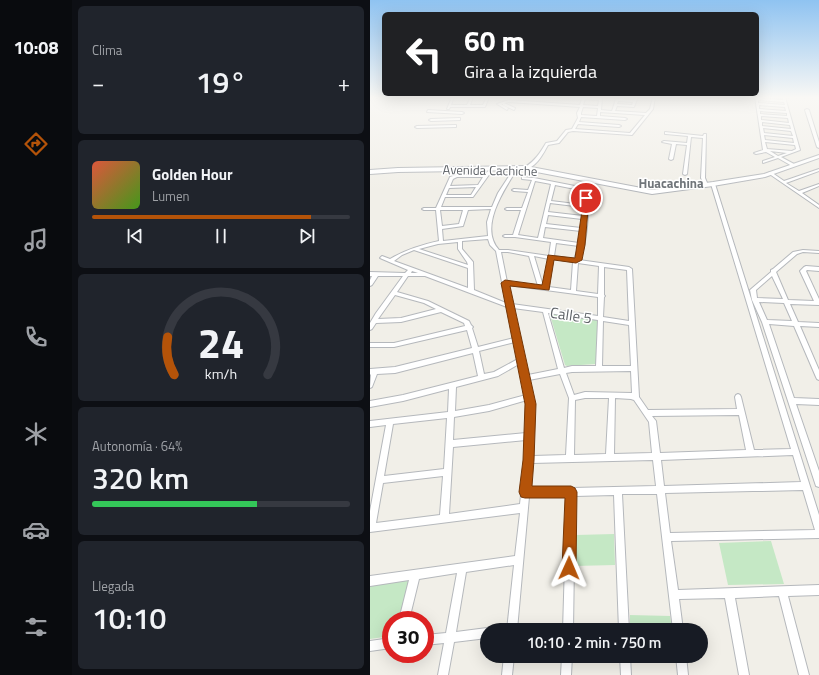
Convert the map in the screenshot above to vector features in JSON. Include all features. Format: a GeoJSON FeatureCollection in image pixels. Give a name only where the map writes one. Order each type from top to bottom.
{"type":"FeatureCollection","features":[{"type":"Feature","properties":{"kind":"street"},"geometry":{"type":"LineString","coordinates":[[613,133],[617,128]]}},
{"type":"Feature","properties":{"kind":"street"},"geometry":{"type":"LineString","coordinates":[[526,168],[531,166],[544,152],[547,144],[558,142],[567,131],[573,130],[631,134],[635,128]]}},
{"type":"Feature","properties":{"kind":"street"},"geometry":{"type":"LineString","coordinates":[[761,128],[766,149],[795,164]]}},
{"type":"Feature","properties":{"kind":"street"},"geometry":{"type":"LineString","coordinates":[[764,162],[798,150],[793,130],[777,128]]}},
{"type":"Feature","properties":{"kind":"street"},"geometry":{"type":"LineString","coordinates":[[818,144],[813,130],[819,130]]}},
{"type":"Feature","properties":{"kind":"street"},"geometry":{"type":"LineString","coordinates":[[666,134],[705,136],[703,178],[709,185],[819,528]]}},
{"type":"Feature","properties":{"kind":"street"},"geometry":{"type":"LineString","coordinates":[[762,134],[794,137]]}},
{"type":"Feature","properties":{"kind":"street"},"geometry":{"type":"LineString","coordinates":[[685,174],[690,135]]}},
{"type":"Feature","properties":{"kind":"street"},"geometry":{"type":"LineString","coordinates":[[764,141],[796,144]]}},
{"type":"Feature","properties":{"kind":"street"},"geometry":{"type":"LineString","coordinates":[[664,142],[689,144]]}},
{"type":"Feature","properties":{"kind":"street"},"geometry":{"type":"LineString","coordinates":[[671,159],[674,143]]}},
{"type":"Feature","properties":{"kind":"street"},"geometry":{"type":"LineString","coordinates":[[756,153],[766,149],[794,152]]}},
{"type":"Feature","properties":{"kind":"street","name":"Avenida Cachiche"},"geometry":{"type":"LineString","coordinates":[[370,172],[398,170],[526,168],[652,192],[709,185],[770,173],[817,158]]}},
{"type":"Feature","properties":{"kind":"street"},"geometry":{"type":"LineString","coordinates":[[513,623],[529,460],[531,404],[498,251],[492,244],[489,230],[493,208],[500,193],[516,168]]}},
{"type":"Feature","properties":{"kind":"street"},"geometry":{"type":"LineString","coordinates":[[784,182],[819,170]]}},
{"type":"Feature","properties":{"kind":"street"},"geometry":{"type":"LineString","coordinates":[[443,196],[472,196],[485,176],[490,172]]}},
{"type":"Feature","properties":{"kind":"street"},"geometry":{"type":"LineString","coordinates":[[770,173],[818,205]]}},
{"type":"Feature","properties":{"kind":"street"},"geometry":{"type":"LineString","coordinates":[[442,242],[438,209],[452,176],[485,176]]}},
{"type":"Feature","properties":{"kind":"street"},"geometry":{"type":"LineString","coordinates":[[523,178],[587,190]]}},
{"type":"Feature","properties":{"kind":"street"},"geometry":{"type":"LineString","coordinates":[[515,236],[534,179]]}},
{"type":"Feature","properties":{"kind":"street"},"geometry":{"type":"LineString","coordinates":[[573,292],[576,261],[579,258],[581,245],[588,180]]}},
{"type":"Feature","properties":{"kind":"street"},"geometry":{"type":"LineString","coordinates":[[540,239],[553,183]]}},
{"type":"Feature","properties":{"kind":"street"},"geometry":{"type":"LineString","coordinates":[[799,193],[819,185]]}},
{"type":"Feature","properties":{"kind":"street"},"geometry":{"type":"LineString","coordinates":[[447,186],[478,186]]}},
{"type":"Feature","properties":{"kind":"street"},"geometry":{"type":"LineString","coordinates":[[514,190],[530,191]]}},
{"type":"Feature","properties":{"kind":"street"},"geometry":{"type":"LineString","coordinates":[[549,202],[585,206]]}},
{"type":"Feature","properties":{"kind":"street"},"geometry":{"type":"LineString","coordinates":[[440,228],[461,225],[466,208]]}},
{"type":"Feature","properties":{"kind":"street"},"geometry":{"type":"LineString","coordinates":[[424,209],[493,208]]}},
{"type":"Feature","properties":{"kind":"street"},"geometry":{"type":"LineString","coordinates":[[507,208],[524,209]]}},
{"type":"Feature","properties":{"kind":"street"},"geometry":{"type":"LineString","coordinates":[[546,213],[584,218]]}},
{"type":"Feature","properties":{"kind":"street"},"geometry":{"type":"LineString","coordinates":[[543,225],[583,230]]}},
{"type":"Feature","properties":{"kind":"street"},"geometry":{"type":"LineString","coordinates":[[505,236],[581,245]]}},
{"type":"Feature","properties":{"kind":"street"},"geometry":{"type":"LineString","coordinates":[[390,261],[399,255],[415,249],[442,242],[490,237]]}},
{"type":"Feature","properties":{"kind":"street"},"geometry":{"type":"LineString","coordinates":[[460,240],[460,249],[470,262],[471,291]]}},
{"type":"Feature","properties":{"kind":"street"},"geometry":{"type":"LineString","coordinates":[[543,288],[554,241]]}},
{"type":"Feature","properties":{"kind":"street"},"geometry":{"type":"LineString","coordinates":[[415,249],[470,267]]}},
{"type":"Feature","properties":{"kind":"street"},"geometry":{"type":"LineString","coordinates":[[498,251],[551,257],[626,268],[630,270],[636,398],[652,421],[677,623]]}},
{"type":"Feature","properties":{"kind":"street"},"geometry":{"type":"LineString","coordinates":[[819,252],[798,252],[773,271],[752,290],[765,322],[819,480]]}},
{"type":"Feature","properties":{"kind":"street"},"geometry":{"type":"LineString","coordinates":[[530,254],[543,288]]}},
{"type":"Feature","properties":{"kind":"street","name":"Calle 5"},"geometry":{"type":"LineString","coordinates":[[382,258],[510,306],[632,323]]}},
{"type":"Feature","properties":{"kind":"street"},"geometry":{"type":"LineString","coordinates":[[599,368],[602,265]]}},
{"type":"Feature","properties":{"kind":"street"},"geometry":{"type":"LineString","coordinates":[[755,300],[818,303],[803,269],[819,268]]}},
{"type":"Feature","properties":{"kind":"street"},"geometry":{"type":"LineString","coordinates":[[370,328],[411,269]]}},
{"type":"Feature","properties":{"kind":"street"},"geometry":{"type":"LineString","coordinates":[[773,271],[819,375]]}},
{"type":"Feature","properties":{"kind":"street"},"geometry":{"type":"LineString","coordinates":[[370,284],[373,274],[429,275]]}},
{"type":"Feature","properties":{"kind":"street"},"geometry":{"type":"LineString","coordinates":[[505,283],[602,296]]}},
{"type":"Feature","properties":{"kind":"street"},"geometry":{"type":"LineString","coordinates":[[393,293],[426,302],[468,322],[482,378]]}},
{"type":"Feature","properties":{"kind":"street"},"geometry":{"type":"LineString","coordinates":[[374,321],[401,320],[441,310]]}},
{"type":"Feature","properties":{"kind":"street"},"geometry":{"type":"LineString","coordinates":[[545,311],[562,371],[572,398],[570,459]]}},
{"type":"Feature","properties":{"kind":"street"},"geometry":{"type":"LineString","coordinates":[[765,322],[819,325]]}},
{"type":"Feature","properties":{"kind":"street"},"geometry":{"type":"LineString","coordinates":[[370,345],[394,345],[470,328]]}},
{"type":"Feature","properties":{"kind":"street"},"geometry":{"type":"LineString","coordinates":[[370,385],[372,372],[395,370],[517,339]]}},
{"type":"Feature","properties":{"kind":"street"},"geometry":{"type":"LineString","coordinates":[[370,404],[403,398],[482,378],[505,371],[522,360]]}},
{"type":"Feature","properties":{"kind":"street"},"geometry":{"type":"LineString","coordinates":[[526,378],[562,371],[599,368],[634,368]]}},
{"type":"Feature","properties":{"kind":"street"},"geometry":{"type":"LineString","coordinates":[[444,519],[453,385]]}},
{"type":"Feature","properties":{"kind":"street"},"geometry":{"type":"LineString","coordinates":[[572,398],[585,395],[632,396],[636,398]]}},
{"type":"Feature","properties":{"kind":"street"},"geometry":{"type":"LineString","coordinates":[[610,458],[612,396]]}},
{"type":"Feature","properties":{"kind":"street"},"geometry":{"type":"LineString","coordinates":[[370,424],[451,416],[489,408],[529,397]]}},
{"type":"Feature","properties":{"kind":"street"},"geometry":{"type":"LineString","coordinates":[[738,397],[751,454]]}},
{"type":"Feature","properties":{"kind":"street"},"geometry":{"type":"LineString","coordinates":[[791,401],[819,402]]}},
{"type":"Feature","properties":{"kind":"street"},"geometry":{"type":"LineString","coordinates":[[646,413],[742,412]]}},
{"type":"Feature","properties":{"kind":"street"},"geometry":{"type":"LineString","coordinates":[[390,422],[370,528],[524,508]]}},
{"type":"Feature","properties":{"kind":"street"},"geometry":{"type":"LineString","coordinates":[[449,444],[529,436]]}},
{"type":"Feature","properties":{"kind":"street"},"geometry":{"type":"LineString","coordinates":[[529,460],[795,452]]}},
{"type":"Feature","properties":{"kind":"street"},"geometry":{"type":"LineString","coordinates":[[379,480],[447,472]]}},
{"type":"Feature","properties":{"kind":"street"},"geometry":{"type":"LineString","coordinates":[[525,492],[805,486]]}},
{"type":"Feature","properties":{"kind":"street"},"geometry":{"type":"LineString","coordinates":[[618,491],[624,623]]}},
{"type":"Feature","properties":{"kind":"street"},"geometry":{"type":"LineString","coordinates":[[568,623],[571,492]]}},
{"type":"Feature","properties":{"kind":"street"},"geometry":{"type":"LineString","coordinates":[[667,537],[819,534]]}},
{"type":"Feature","properties":{"kind":"street"},"geometry":{"type":"LineString","coordinates":[[370,581],[519,560]]}},
{"type":"Feature","properties":{"kind":"street"},"geometry":{"type":"LineString","coordinates":[[443,675],[462,568]]}},
{"type":"Feature","properties":{"kind":"street"},"geometry":{"type":"LineString","coordinates":[[406,611],[415,575]]}},
{"type":"Feature","properties":{"kind":"street"},"geometry":{"type":"LineString","coordinates":[[673,595],[819,590]]}},
{"type":"Feature","properties":{"kind":"street"},"geometry":{"type":"LineString","coordinates":[[782,591],[804,675]]}},
{"type":"Feature","properties":{"kind":"street"},"geometry":{"type":"LineString","coordinates":[[729,593],[744,675]]}},
{"type":"Feature","properties":{"kind":"street"},"geometry":{"type":"LineString","coordinates":[[434,639],[480,634]]}},
{"type":"Feature","properties":{"kind":"street"},"geometry":{"type":"LineString","coordinates":[[370,646],[382,645]]}},
{"type":"Feature","properties":{"kind":"street"},"geometry":{"type":"LineString","coordinates":[[507,675],[508,663]]}},
{"type":"Feature","properties":{"kind":"street"},"geometry":{"type":"LineString","coordinates":[[566,675],[567,663]]}},
{"type":"Feature","properties":{"kind":"street"},"geometry":{"type":"LineString","coordinates":[[625,663],[626,675]]}},
{"type":"Feature","properties":{"kind":"street"},"geometry":{"type":"LineString","coordinates":[[682,663],[683,675]]}},
{"type":"Feature","properties":{"kind":"green space"},"geometry":{"type":"Polygon","coordinates":[[[551,313],[597,320],[598,362],[595,364],[565,365],[550,315],[551,313]]]}},
{"type":"Feature","properties":{"kind":"green space"},"geometry":{"type":"Polygon","coordinates":[[[614,534],[615,565],[575,566],[576,535],[614,534]]]}},
{"type":"Feature","properties":{"kind":"green space"},"geometry":{"type":"Polygon","coordinates":[[[771,541],[784,584],[728,585],[719,543],[771,541]]]}},
{"type":"Feature","properties":{"kind":"green space"},"geometry":{"type":"Polygon","coordinates":[[[409,579],[401,611],[382,611],[382,637],[370,639],[370,584],[409,579]]]}},
{"type":"Feature","properties":{"kind":"green space"},"geometry":{"type":"Polygon","coordinates":[[[630,615],[670,616],[671,623],[630,623],[630,615]]]}},
{"type":"Feature","properties":{"kind":"district","name":"Huacachina"},"geometry":{"type":"Point","coordinates":[671,183]}},
{"type":"Feature","properties":{"kind":"route"},"geometry":{"type":"LineString","coordinates":[[569,568],[571,492],[525,492],[529,460],[531,404],[505,283],[546,288],[551,257],[576,261],[579,258],[586,198]]}}]}
